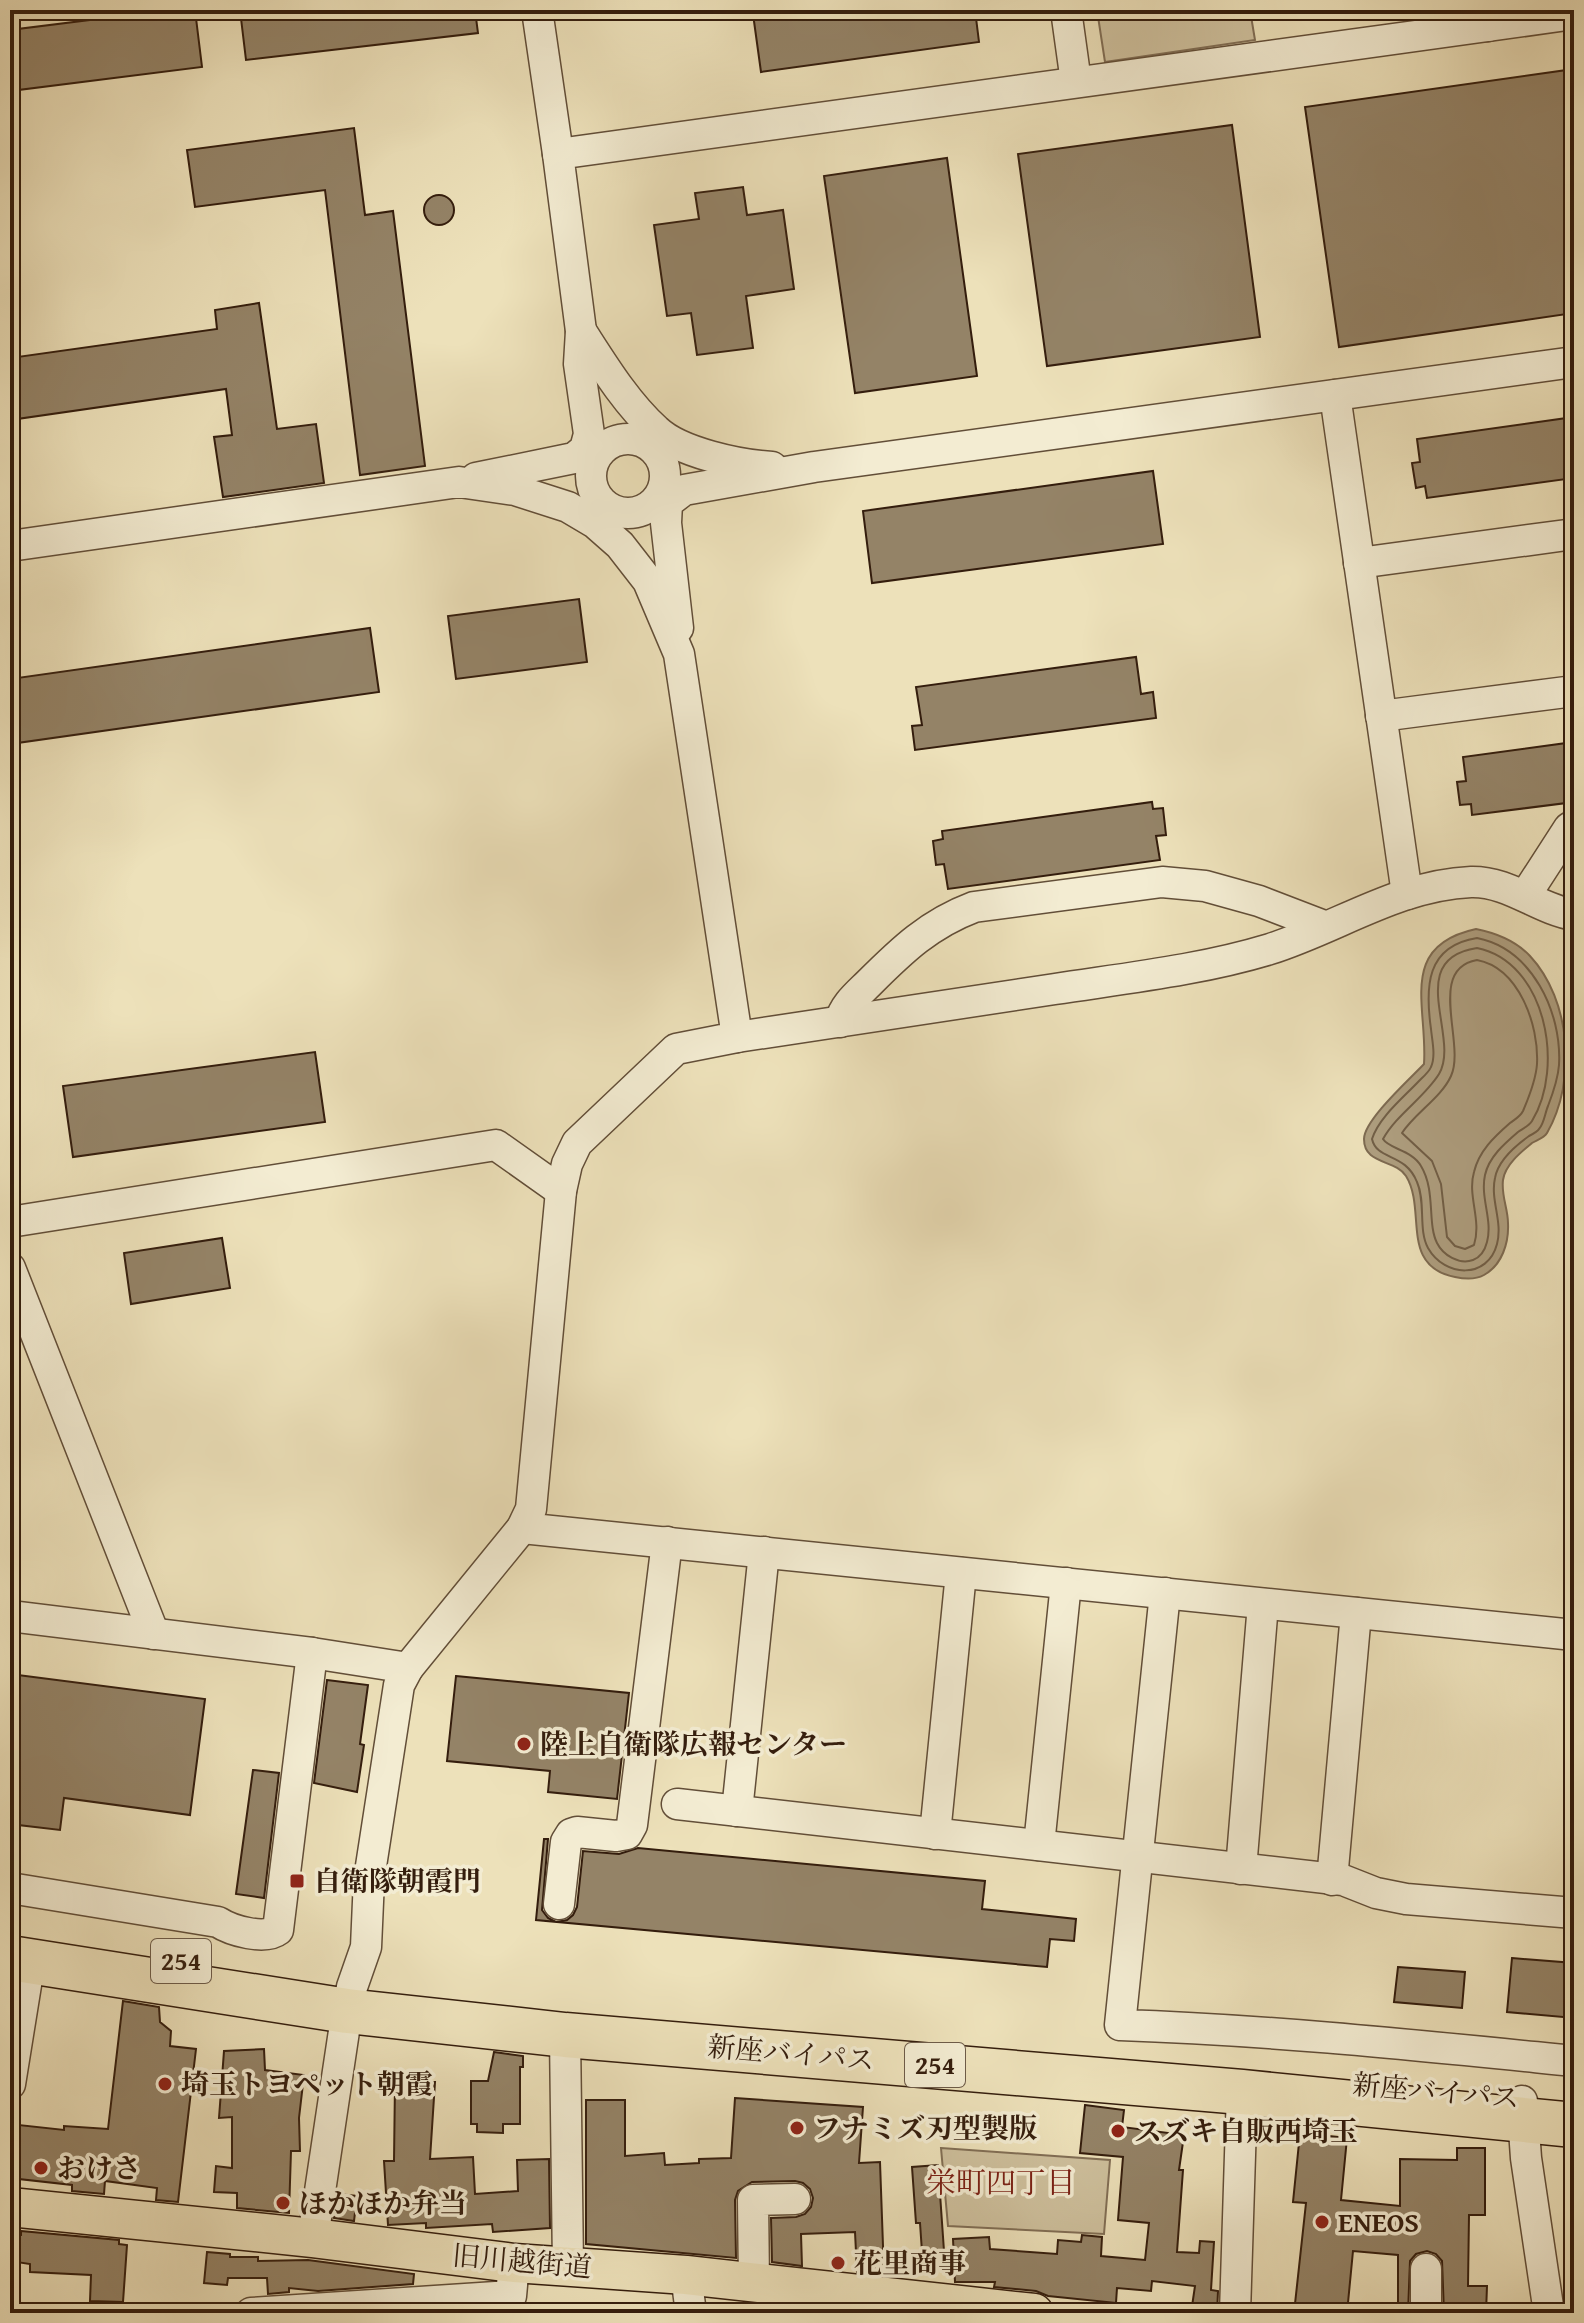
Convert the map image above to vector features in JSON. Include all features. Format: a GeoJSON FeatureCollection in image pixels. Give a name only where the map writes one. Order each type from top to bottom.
{"type":"FeatureCollection","features":[{"type":"Feature","properties":{"kind":"highway","name":"新座バイパス"},"geometry":{"type":"LineString","coordinates":[[17,1951],[349,1999],[565,2035],[1242,2092],[1522,2110],[1574,2104]]}},
{"type":"Feature","properties":{"kind":"highway","name":"新座バイパス"},"geometry":{"type":"LineString","coordinates":[[349,1999],[1522,2110],[1574,2125]]}},
{"type":"Feature","properties":{"kind":"main road","name":"旧川越街道"},"geometry":{"type":"LineString","coordinates":[[10,2207],[313,2238],[514,2263],[686,2275],[1034,2313]]}},
{"type":"Feature","properties":{"kind":"street"},"geometry":{"type":"LineString","coordinates":[[537,10],[581,331],[579,364],[589,434],[590,478],[601,515],[648,581],[679,654]]}},
{"type":"Feature","properties":{"kind":"street"},"geometry":{"type":"LineString","coordinates":[[1066,10],[1076,82]]}},
{"type":"Feature","properties":{"kind":"street"},"geometry":{"type":"LineString","coordinates":[[558,154],[1076,82],[1487,18],[1574,14]]}},
{"type":"Feature","properties":{"kind":"street"},"geometry":{"type":"LineString","coordinates":[[581,331],[652,438],[665,472],[663,500],[679,654],[737,1037]]}},
{"type":"Feature","properties":{"kind":"street"},"geometry":{"type":"LineString","coordinates":[[459,482],[515,490],[601,515],[632,514],[684,490],[814,467],[1574,362]]}},
{"type":"Feature","properties":{"kind":"street"},"geometry":{"type":"LineString","coordinates":[[1335,395],[1407,894]]}},
{"type":"Feature","properties":{"kind":"street"},"geometry":{"type":"LineString","coordinates":[[10,546],[459,482],[574,458],[619,440],[652,438],[731,461],[768,467],[814,467]]}},
{"type":"Feature","properties":{"kind":"street"},"geometry":{"type":"LineString","coordinates":[[1359,563],[1574,534]]}},
{"type":"Feature","properties":{"kind":"street"},"geometry":{"type":"LineString","coordinates":[[1381,716],[1574,691]]}},
{"type":"Feature","properties":{"kind":"street"},"geometry":{"type":"LineString","coordinates":[[1525,896],[1569,828],[1574,825]]}},
{"type":"Feature","properties":{"kind":"street"},"geometry":{"type":"LineString","coordinates":[[840,1022],[850,1002],[910,942],[950,916],[974,907],[1162,882],[1205,886],[1259,901],[1324,926]]}},
{"type":"Feature","properties":{"kind":"street"},"geometry":{"type":"LineString","coordinates":[[313,2238],[349,1999],[366,1947],[372,1864],[399,1685],[408,1668],[522,1528],[531,1509],[561,1191],[567,1164],[577,1143],[676,1049],[737,1037],[1168,972],[1270,949],[1407,894],[1471,882],[1492,884],[1574,915]]}},
{"type":"Feature","properties":{"kind":"street"},"geometry":{"type":"LineString","coordinates":[[10,1222],[496,1145],[561,1191]]}},
{"type":"Feature","properties":{"kind":"street"},"geometry":{"type":"LineString","coordinates":[[10,1268],[154,1634]]}},
{"type":"Feature","properties":{"kind":"street"},"geometry":{"type":"LineString","coordinates":[[522,1528],[1574,1635]]}},
{"type":"Feature","properties":{"kind":"street"},"geometry":{"type":"LineString","coordinates":[[559,1904],[566,1842],[571,1834],[616,1836],[627,1834],[632,1825],[667,1542]]}},
{"type":"Feature","properties":{"kind":"street"},"geometry":{"type":"LineString","coordinates":[[737,1811],[764,1552]]}},
{"type":"Feature","properties":{"kind":"street"},"geometry":{"type":"LineString","coordinates":[[935,1834],[961,1573]]}},
{"type":"Feature","properties":{"kind":"street"},"geometry":{"type":"LineString","coordinates":[[1039,1845],[1066,1583]]}},
{"type":"Feature","properties":{"kind":"street"},"geometry":{"type":"LineString","coordinates":[[1165,1593],[1120,2025],[1326,2037],[1574,2061]]}},
{"type":"Feature","properties":{"kind":"street"},"geometry":{"type":"LineString","coordinates":[[1241,1869],[1263,1604]]}},
{"type":"Feature","properties":{"kind":"street"},"geometry":{"type":"LineString","coordinates":[[1332,1880],[1356,1613]]}},
{"type":"Feature","properties":{"kind":"street"},"geometry":{"type":"LineString","coordinates":[[10,1616],[312,1653],[408,1668]]}},
{"type":"Feature","properties":{"kind":"street"},"geometry":{"type":"LineString","coordinates":[[10,1888],[273,1934],[278,1930],[312,1653]]}},
{"type":"Feature","properties":{"kind":"street"},"geometry":{"type":"LineString","coordinates":[[677,1804],[1343,1880],[1376,1893],[1406,1899],[1574,1913]]}},
{"type":"Feature","properties":{"kind":"street"},"geometry":{"type":"LineString","coordinates":[[10,2084],[17,1951]]}},
{"type":"Feature","properties":{"kind":"street"},"geometry":{"type":"LineString","coordinates":[[565,2035],[568,2267]]}},
{"type":"Feature","properties":{"kind":"street"},"geometry":{"type":"LineString","coordinates":[[1235,2313],[1242,2092]]}},
{"type":"Feature","properties":{"kind":"street"},"geometry":{"type":"LineString","coordinates":[[1522,2110],[1549,2313]]}},
{"type":"Feature","properties":{"kind":"street"},"geometry":{"type":"LineString","coordinates":[[754,2283],[753,2200],[795,2199]]}},
{"type":"Feature","properties":{"kind":"street"},"geometry":{"type":"LineString","coordinates":[[268,2312],[429,2308],[511,2296],[514,2263]]}},
{"type":"Feature","properties":{"kind":"street"},"geometry":{"type":"LineString","coordinates":[[1426,2269],[1426,2313]]}},
{"type":"Feature","properties":{"kind":"street"},"geometry":{"type":"LineString","coordinates":[[686,2275],[691,2313]]}},
{"type":"Feature","properties":{"kind":"shaded area"},"geometry":{"type":"Polygon","coordinates":[[[1097,10],[1250,10],[1255,40],[1105,62],[1097,10]]]}},
{"type":"Feature","properties":{"kind":"shaded area"},"geometry":{"type":"Polygon","coordinates":[[[941,2148],[1110,2160],[1104,2234],[948,2226],[941,2148]]]}},
{"type":"Feature","properties":{"kind":"water"},"geometry":{"type":"Polygon","coordinates":[[[1476,929],[1512,941],[1530,956],[1544,974],[1561,1018],[1566,1066],[1557,1112],[1547,1133],[1519,1155],[1504,1174],[1508,1231],[1503,1253],[1490,1271],[1481,1277],[1466,1279],[1438,1271],[1427,1261],[1420,1249],[1415,1205],[1406,1176],[1395,1167],[1374,1158],[1365,1147],[1364,1139],[1380,1111],[1424,1064],[1421,1001],[1426,964],[1435,949],[1451,937],[1476,929]]]}},
{"type":"Feature","properties":{"kind":"building"},"geometry":{"type":"Polygon","coordinates":[[[170,10],[195,10],[202,67],[10,91],[10,30],[170,10]]]}},
{"type":"Feature","properties":{"kind":"building"},"geometry":{"type":"Polygon","coordinates":[[[240,10],[475,10],[478,33],[246,60],[240,10]]]}},
{"type":"Feature","properties":{"kind":"building"},"geometry":{"type":"Polygon","coordinates":[[[784,10],[975,10],[979,42],[761,72],[753,14],[784,10]]]}},
{"type":"Feature","properties":{"kind":"building"},"geometry":{"type":"Polygon","coordinates":[[[1574,69],[1574,313],[1339,347],[1305,107],[1574,69]]]}},
{"type":"Feature","properties":{"kind":"building"},"geometry":{"type":"Polygon","coordinates":[[[1232,125],[1260,337],[1047,366],[1018,154],[1232,125]]]}},
{"type":"Feature","properties":{"kind":"building"},"geometry":{"type":"Polygon","coordinates":[[[354,128],[365,215],[393,211],[425,466],[360,475],[325,190],[195,207],[187,150],[354,128]]]}},
{"type":"Feature","properties":{"kind":"building"},"geometry":{"type":"Polygon","coordinates":[[[947,158],[977,376],[855,393],[824,176],[947,158]]]}},
{"type":"Feature","properties":{"kind":"building"},"geometry":{"type":"Polygon","coordinates":[[[743,187],[747,215],[783,210],[794,289],[746,296],[753,348],[697,355],[691,313],[667,316],[654,225],[699,219],[695,193],[743,187]]]}},
{"type":"Feature","properties":{"kind":"building"},"geometry":{"type":"Polygon","coordinates":[[[439,195],[450,199],[454,210],[450,221],[439,225],[428,221],[424,210],[428,199],[439,195]]]}},
{"type":"Feature","properties":{"kind":"building"},"geometry":{"type":"Polygon","coordinates":[[[259,303],[277,429],[316,424],[324,483],[223,497],[214,437],[232,435],[226,389],[10,420],[10,358],[217,329],[215,310],[259,303]]]}},
{"type":"Feature","properties":{"kind":"building"},"geometry":{"type":"Polygon","coordinates":[[[1574,417],[1574,478],[1427,498],[1425,486],[1416,488],[1412,463],[1420,462],[1417,439],[1574,417]]]}},
{"type":"Feature","properties":{"kind":"building"},"geometry":{"type":"Polygon","coordinates":[[[1153,471],[1163,544],[872,583],[863,511],[1153,471]]]}},
{"type":"Feature","properties":{"kind":"building"},"geometry":{"type":"Polygon","coordinates":[[[579,599],[587,662],[456,679],[448,616],[579,599]]]}},
{"type":"Feature","properties":{"kind":"building"},"geometry":{"type":"Polygon","coordinates":[[[370,628],[379,692],[10,744],[10,679],[370,628]]]}},
{"type":"Feature","properties":{"kind":"building"},"geometry":{"type":"Polygon","coordinates":[[[1136,657],[1141,694],[1153,692],[1156,718],[915,750],[912,726],[922,725],[916,687],[1136,657]]]}},
{"type":"Feature","properties":{"kind":"building"},"geometry":{"type":"Polygon","coordinates":[[[1574,742],[1574,802],[1472,815],[1471,804],[1460,805],[1457,782],[1466,781],[1463,757],[1574,742]]]}},
{"type":"Feature","properties":{"kind":"building"},"geometry":{"type":"Polygon","coordinates":[[[1152,802],[1153,809],[1163,808],[1166,835],[1156,836],[1160,860],[948,889],[944,864],[936,865],[933,841],[943,839],[942,831],[1152,802]]]}},
{"type":"Feature","properties":{"kind":"building"},"geometry":{"type":"Polygon","coordinates":[[[315,1052],[325,1122],[73,1157],[63,1086],[315,1052]]]}},
{"type":"Feature","properties":{"kind":"building"},"geometry":{"type":"Polygon","coordinates":[[[222,1238],[230,1288],[131,1304],[124,1253],[222,1238]]]}},
{"type":"Feature","properties":{"kind":"building"},"geometry":{"type":"Polygon","coordinates":[[[10,1674],[205,1699],[190,1815],[64,1798],[60,1830],[10,1824],[10,1674]]]}},
{"type":"Feature","properties":{"kind":"building"},"geometry":{"type":"Polygon","coordinates":[[[456,1676],[629,1693],[617,1799],[548,1792],[550,1771],[447,1761],[456,1676]]]}},
{"type":"Feature","properties":{"kind":"building"},"geometry":{"type":"Polygon","coordinates":[[[327,1680],[368,1685],[357,1792],[314,1783],[327,1680]]]}},
{"type":"Feature","properties":{"kind":"building"},"geometry":{"type":"Polygon","coordinates":[[[253,1770],[279,1773],[264,1898],[236,1894],[253,1770]]]}},
{"type":"Feature","properties":{"kind":"building"},"geometry":{"type":"Polygon","coordinates":[[[544,1839],[548,1839],[542,1910],[556,1922],[536,1920],[544,1839]]]}},
{"type":"Feature","properties":{"kind":"building"},"geometry":{"type":"Polygon","coordinates":[[[638,1848],[985,1881],[982,1909],[1076,1919],[1074,1941],[1050,1939],[1047,1967],[557,1922],[567,1920],[577,1907],[583,1851],[619,1854],[638,1848]]]}},
{"type":"Feature","properties":{"kind":"building"},"geometry":{"type":"Polygon","coordinates":[[[1512,1958],[1574,1963],[1574,2018],[1507,2012],[1512,1958]]]}},
{"type":"Feature","properties":{"kind":"building"},"geometry":{"type":"Polygon","coordinates":[[[1398,1967],[1465,1972],[1462,2008],[1394,2002],[1398,1967]]]}},
{"type":"Feature","properties":{"kind":"building"},"geometry":{"type":"Polygon","coordinates":[[[123,2001],[159,2007],[160,2022],[171,2031],[170,2046],[196,2049],[178,2202],[156,2200],[157,2188],[105,2181],[104,2194],[72,2191],[72,2185],[10,2178],[10,2124],[64,2130],[64,2126],[108,2129],[123,2001]]]}},
{"type":"Feature","properties":{"kind":"building"},"geometry":{"type":"Polygon","coordinates":[[[264,2049],[265,2070],[304,2075],[299,2118],[300,2151],[291,2151],[289,2213],[237,2208],[237,2193],[214,2192],[216,2166],[232,2168],[232,2117],[219,2118],[224,2051],[264,2049]]]}},
{"type":"Feature","properties":{"kind":"building"},"geometry":{"type":"Polygon","coordinates":[[[494,2052],[523,2056],[523,2067],[520,2067],[520,2124],[503,2124],[503,2133],[477,2132],[477,2124],[471,2124],[471,2081],[488,2081],[494,2052]]]}},
{"type":"Feature","properties":{"kind":"building"},"geometry":{"type":"Polygon","coordinates":[[[395,2082],[435,2082],[430,2159],[473,2157],[475,2194],[518,2191],[517,2160],[549,2159],[550,2228],[493,2232],[492,2224],[426,2228],[426,2223],[388,2225],[384,2161],[394,2161],[395,2082]]]}},
{"type":"Feature","properties":{"kind":"building"},"geometry":{"type":"Polygon","coordinates":[[[735,2098],[863,2107],[859,2163],[880,2162],[884,2274],[857,2272],[855,2232],[801,2234],[802,2266],[772,2262],[771,2218],[796,2217],[805,2214],[811,2207],[813,2198],[810,2189],[795,2181],[752,2182],[738,2191],[735,2200],[736,2258],[586,2244],[586,2100],[625,2100],[625,2156],[664,2153],[665,2165],[731,2158],[735,2098]]]}},
{"type":"Feature","properties":{"kind":"building"},"geometry":{"type":"Polygon","coordinates":[[[1085,2105],[1124,2110],[1122,2127],[1184,2135],[1179,2170],[1183,2170],[1177,2252],[1199,2253],[1200,2241],[1214,2242],[1211,2290],[1218,2291],[1217,2313],[1191,2313],[1195,2286],[1152,2281],[1151,2291],[1117,2288],[1116,2303],[994,2287],[995,2282],[955,2282],[953,2239],[989,2237],[990,2249],[1057,2254],[1058,2240],[1081,2242],[1082,2235],[1102,2237],[1101,2256],[1145,2260],[1149,2223],[1118,2220],[1123,2157],[1080,2153],[1085,2105]]]}},
{"type":"Feature","properties":{"kind":"building"},"geometry":{"type":"Polygon","coordinates":[[[1300,2133],[1347,2138],[1341,2200],[1400,2206],[1400,2159],[1457,2160],[1457,2148],[1485,2148],[1485,2215],[1469,2215],[1468,2286],[1487,2286],[1486,2313],[1444,2313],[1442,2261],[1436,2254],[1427,2251],[1416,2254],[1410,2261],[1408,2313],[1398,2313],[1398,2255],[1353,2251],[1347,2313],[1294,2313],[1306,2203],[1293,2202],[1300,2133]]]}},
{"type":"Feature","properties":{"kind":"building"},"geometry":{"type":"Polygon","coordinates":[[[938,2165],[944,2251],[922,2252],[920,2223],[916,2223],[912,2167],[938,2165]]]}},
{"type":"Feature","properties":{"kind":"building"},"geometry":{"type":"Polygon","coordinates":[[[338,2194],[357,2196],[354,2221],[334,2218],[338,2194]]]}},
{"type":"Feature","properties":{"kind":"building"},"geometry":{"type":"Polygon","coordinates":[[[21,2231],[119,2240],[119,2244],[127,2245],[123,2302],[90,2301],[91,2275],[30,2272],[30,2264],[10,2261],[10,2234],[21,2235],[21,2231]]]}},
{"type":"Feature","properties":{"kind":"building"},"geometry":{"type":"Polygon","coordinates":[[[207,2252],[230,2254],[230,2257],[258,2257],[258,2261],[308,2260],[414,2274],[413,2284],[318,2291],[289,2288],[289,2292],[268,2294],[267,2278],[228,2278],[227,2285],[204,2283],[207,2252]]]}},
{"type":"Feature","properties":{"kind":"place","name":"陸上自衛隊広報センター"},"geometry":{"type":"Point","coordinates":[524,1744]}},
{"type":"Feature","properties":{"kind":"place","name":"自衛隊朝霞門"},"geometry":{"type":"Point","coordinates":[297,1881]}},
{"type":"Feature","properties":{"kind":"place","name":"埼玉トヨペット朝霞"},"geometry":{"type":"Point","coordinates":[165,2084]}},
{"type":"Feature","properties":{"kind":"place","name":"フナミズ刃型製版"},"geometry":{"type":"Point","coordinates":[797,2128]}},
{"type":"Feature","properties":{"kind":"place","name":"スズキ自販西埼玉"},"geometry":{"type":"Point","coordinates":[1118,2131]}},
{"type":"Feature","properties":{"kind":"place","name":"おけさ"},"geometry":{"type":"Point","coordinates":[41,2168]}},
{"type":"Feature","properties":{"kind":"place","name":"ほかほか弁当"},"geometry":{"type":"Point","coordinates":[283,2203]}},
{"type":"Feature","properties":{"kind":"place","name":"ENEOS"},"geometry":{"type":"Point","coordinates":[1322,2222]}},
{"type":"Feature","properties":{"kind":"place","name":"花里商事"},"geometry":{"type":"Point","coordinates":[838,2263]}},
{"type":"Feature","properties":{"kind":"district","name":"栄町四丁目"},"geometry":{"type":"Point","coordinates":[1001,2183]}}]}
